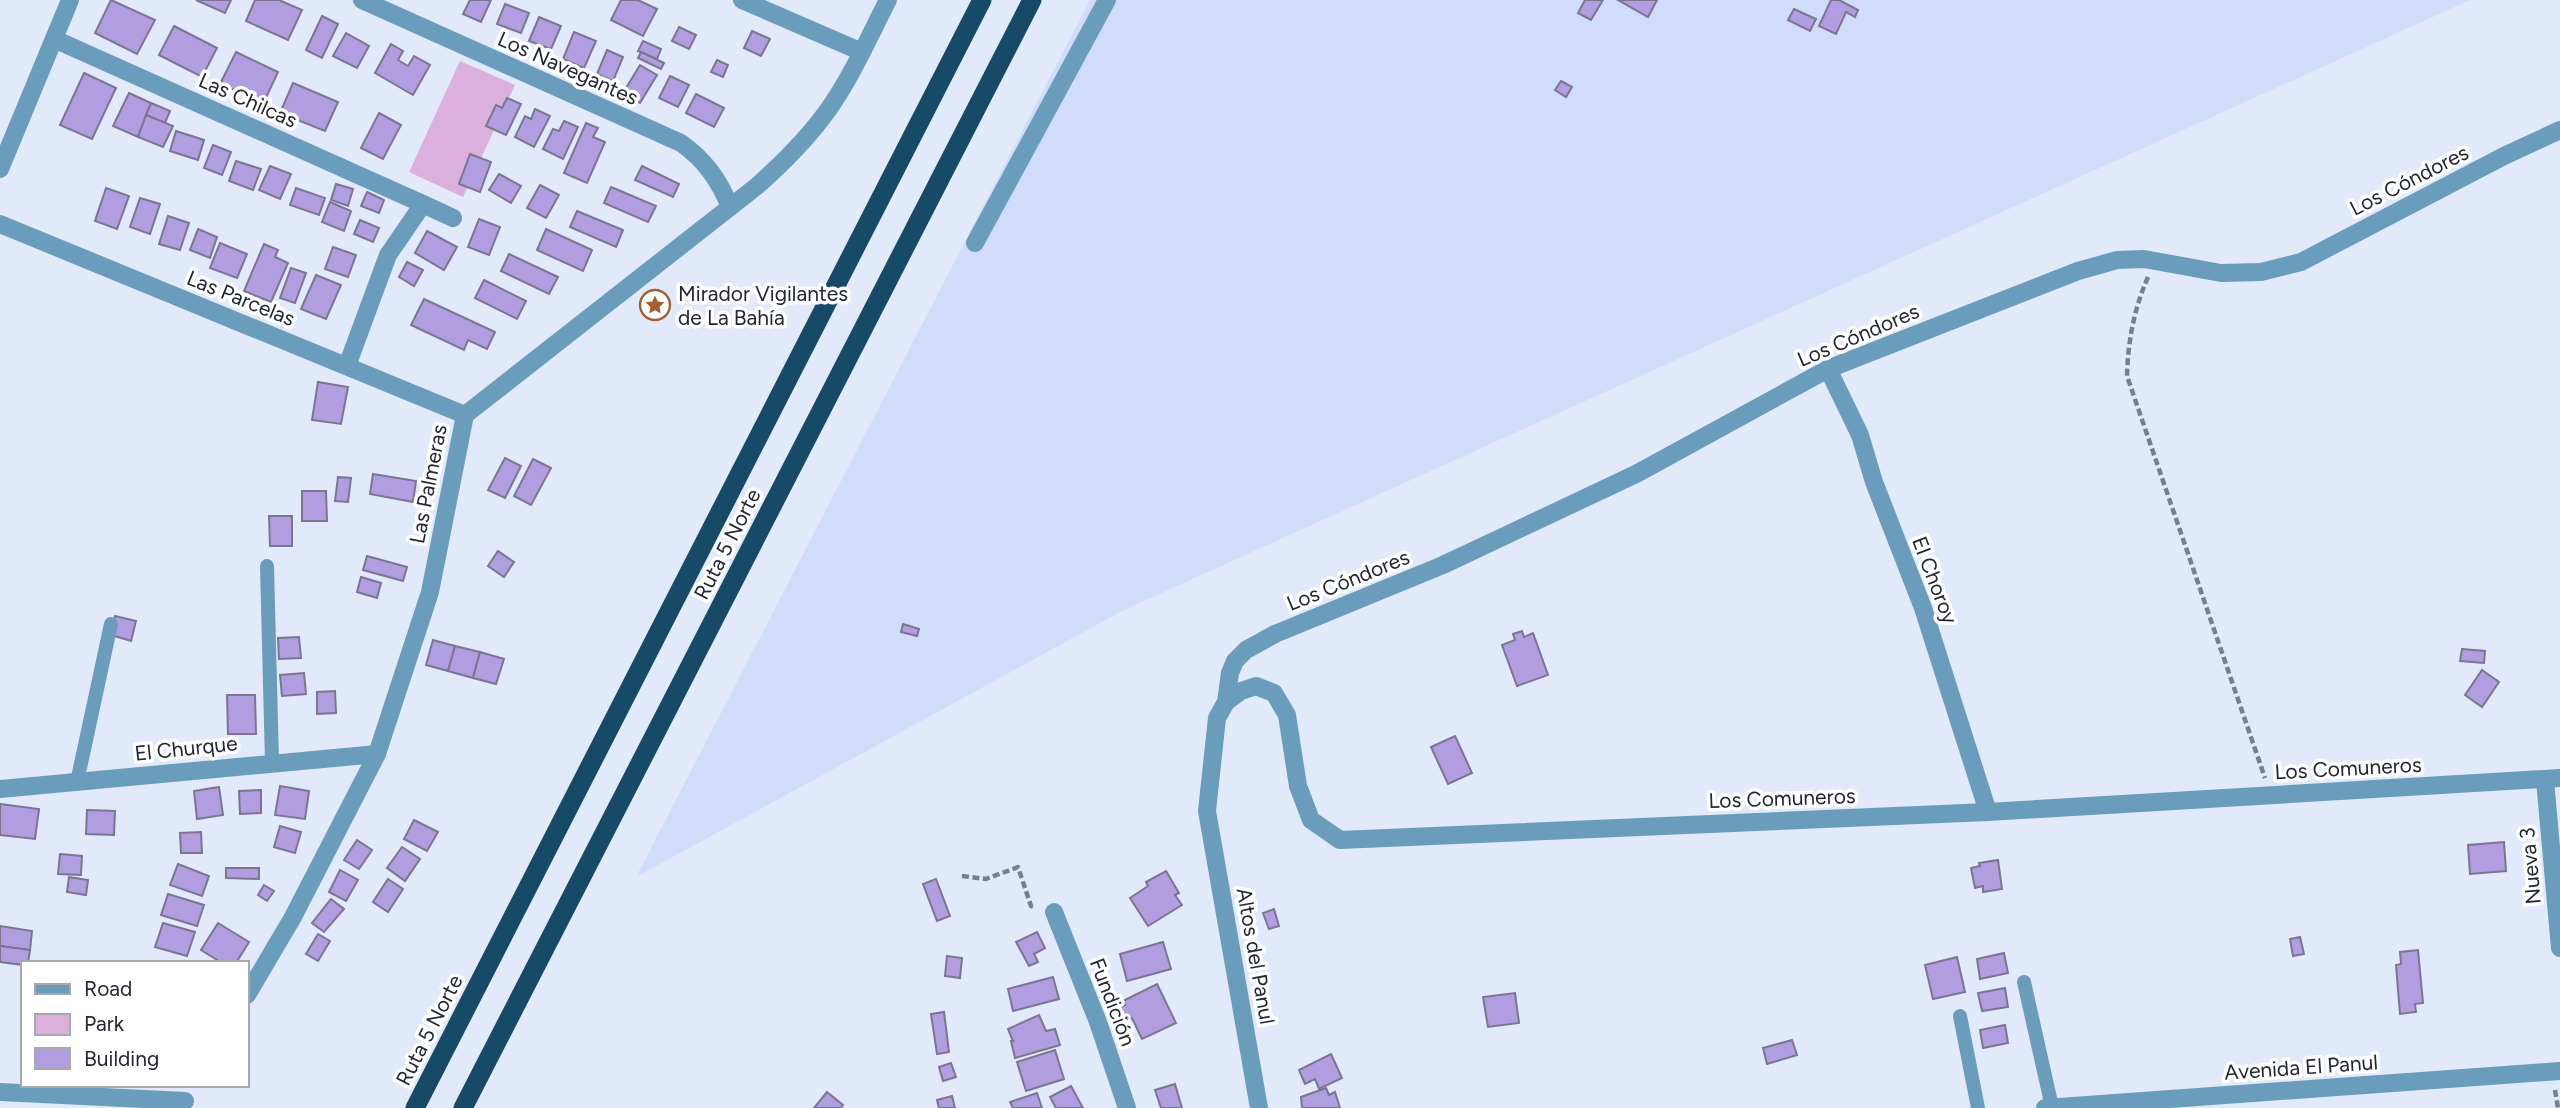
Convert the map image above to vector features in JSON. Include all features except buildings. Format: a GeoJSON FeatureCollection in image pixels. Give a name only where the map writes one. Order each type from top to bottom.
{"type":"FeatureCollection","features":[{"type":"Feature","properties":{"kind":"highway","name":"Ruta 5 Norte"},"geometry":{"type":"LineString","coordinates":[[415,1108],[982,0]]}},
{"type":"Feature","properties":{"kind":"highway","name":"Ruta 5 Norte"},"geometry":{"type":"LineString","coordinates":[[463,1108],[1031,0]]}},
{"type":"Feature","properties":{"kind":"street"},"geometry":{"type":"LineString","coordinates":[[0,169],[70,0]]}},
{"type":"Feature","properties":{"kind":"street","name":"Los Navegantes"},"geometry":{"type":"LineString","coordinates":[[362,0],[681,143],[713,173],[730,207]]}},
{"type":"Feature","properties":{"kind":"street"},"geometry":{"type":"LineString","coordinates":[[742,0],[862,52]]}},
{"type":"Feature","properties":{"kind":"street","name":"Las Palmeras"},"geometry":{"type":"LineString","coordinates":[[248,993],[293,917],[377,754],[430,592],[465,415],[757,186],[806,137],[827,111],[862,52],[888,0]]}},
{"type":"Feature","properties":{"kind":"street"},"geometry":{"type":"LineString","coordinates":[[975,243],[1107,0]]}},
{"type":"Feature","properties":{"kind":"street","name":"Las Chilcas"},"geometry":{"type":"LineString","coordinates":[[54,38],[453,218]]}},
{"type":"Feature","properties":{"kind":"street","name":"Los Cóndores"},"geometry":{"type":"LineString","coordinates":[[1226,702],[1230,673],[1235,661],[1246,650],[1275,634],[1443,565],[1636,474],[1828,369],[2078,271],[2117,260],[2144,259],[2221,273],[2260,272],[2301,262],[2504,156],[2560,130]]}},
{"type":"Feature","properties":{"kind":"street"},"geometry":{"type":"LineString","coordinates":[[347,366],[388,256],[423,204]]}},
{"type":"Feature","properties":{"kind":"street","name":"Las Parcelas"},"geometry":{"type":"LineString","coordinates":[[0,224],[465,415]]}},
{"type":"Feature","properties":{"kind":"street","name":"El Choroy"},"geometry":{"type":"LineString","coordinates":[[1828,369],[1860,435],[1874,482],[1923,608],[1988,812]]}},
{"type":"Feature","properties":{"kind":"street","name":"Los Comuneros"},"geometry":{"type":"LineString","coordinates":[[1226,702],[1241,691],[1256,686],[1274,692],[1287,715],[1298,786],[1311,820],[1340,840],[1988,812],[2552,779]]}},
{"type":"Feature","properties":{"kind":"street","name":"Altos del Panul"},"geometry":{"type":"LineString","coordinates":[[1226,702],[1217,718],[1207,811],[1259,1108]]}},
{"type":"Feature","properties":{"kind":"street","name":"El Churque"},"geometry":{"type":"LineString","coordinates":[[0,789],[377,754]]}},
{"type":"Feature","properties":{"kind":"street","name":"Nueva 3"},"geometry":{"type":"LineString","coordinates":[[2552,779],[2560,948]]}},
{"type":"Feature","properties":{"kind":"street","name":"Fundición"},"geometry":{"type":"LineString","coordinates":[[1054,912],[1098,1021],[1127,1108]]}},
{"type":"Feature","properties":{"kind":"street","name":"Avenida El Panul"},"geometry":{"type":"LineString","coordinates":[[2045,1108],[2560,1071]]}},
{"type":"Feature","properties":{"kind":"street"},"geometry":{"type":"LineString","coordinates":[[0,1092],[188,1098]]}},
{"type":"Feature","properties":{"kind":"lane"},"geometry":{"type":"LineString","coordinates":[[267,566],[272,762]]}},
{"type":"Feature","properties":{"kind":"lane"},"geometry":{"type":"LineString","coordinates":[[77,782],[111,624]]}},
{"type":"Feature","properties":{"kind":"lane"},"geometry":{"type":"LineString","coordinates":[[2024,982],[2052,1107]]}},
{"type":"Feature","properties":{"kind":"lane"},"geometry":{"type":"LineString","coordinates":[[1960,1016],[1978,1108]]}},
{"type":"Feature","properties":{"kind":"path"},"geometry":{"type":"LineString","coordinates":[[2157,261],[2147,278],[2134,315],[2127,376],[2271,796]]}},
{"type":"Feature","properties":{"kind":"path"},"geometry":{"type":"LineString","coordinates":[[962,876],[986,879],[1018,867],[1031,906],[1054,912]]}},
{"type":"Feature","properties":{"kind":"shaded area"},"geometry":{"type":"Polygon","coordinates":[[[1090,0],[2470,0],[1124,610],[636,877],[1090,0]]]}},
{"type":"Feature","properties":{"kind":"green space"},"geometry":{"type":"Polygon","coordinates":[[[460,61],[515,85],[463,197],[409,172],[460,61]]]}},
{"type":"Feature","properties":{"kind":"place","name":"Mirador Vigilantes de La Bahía"},"geometry":{"type":"Point","coordinates":[655,305]}}]}
